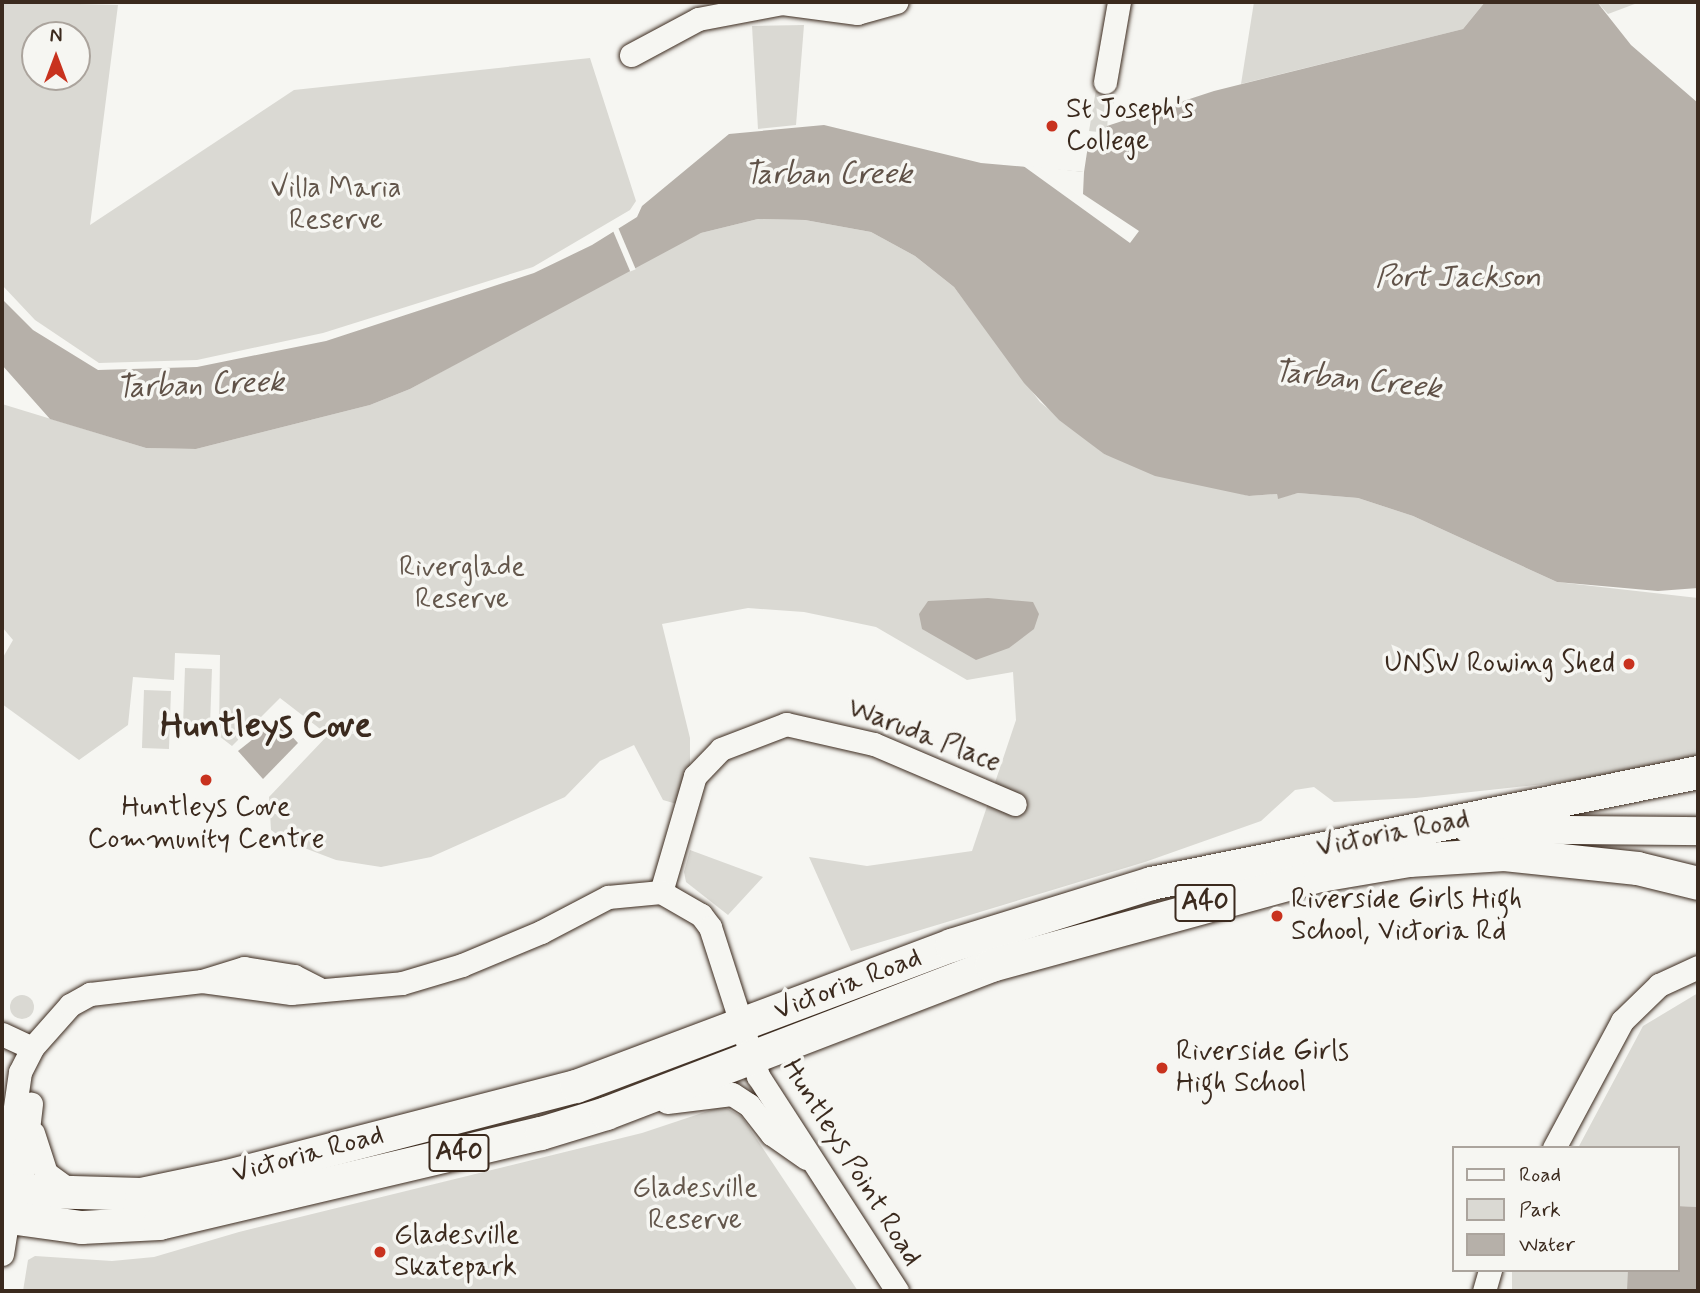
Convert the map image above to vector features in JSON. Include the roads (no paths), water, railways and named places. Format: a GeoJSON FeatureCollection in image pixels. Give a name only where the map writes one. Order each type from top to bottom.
{"type":"FeatureCollection","features":[{"type":"Feature","properties":{"kind":"highway","name":"Victoria Road"},"geometry":{"type":"LineString","coordinates":[[7,1201],[90,1227],[159,1223],[285,1196],[606,1113],[746,1041],[938,950],[1051,912],[1151,883],[1698,772]]}},
{"type":"Feature","properties":{"kind":"highway","name":"Victoria Road"},"geometry":{"type":"LineString","coordinates":[[7,1201],[115,1195],[215,1179],[746,1041],[991,965],[1320,875],[1409,860],[1504,854],[1637,868],[1698,883]]}},
{"type":"Feature","properties":{"kind":"main road"},"geometry":{"type":"LineString","coordinates":[[1351,841],[1436,830],[1514,828],[1698,831]]}},
{"type":"Feature","properties":{"kind":"street"},"geometry":{"type":"LineString","coordinates":[[631,55],[696,10],[782,3],[857,13],[896,2]]}},
{"type":"Feature","properties":{"kind":"street"},"geometry":{"type":"LineString","coordinates":[[1105,82],[1119,2]]}},
{"type":"Feature","properties":{"kind":"street","name":"Waruda Place"},"geometry":{"type":"LineString","coordinates":[[662,892],[695,776],[721,749],[786,724],[874,744],[1015,804]]}},
{"type":"Feature","properties":{"kind":"street"},"geometry":{"type":"LineString","coordinates":[[2,1254],[20,1072],[32,1048],[54,1019],[90,994],[202,981],[291,993],[318,988],[356,989],[413,979],[511,945],[608,897],[662,892]]}},
{"type":"Feature","properties":{"kind":"street","name":"Huntleys Point Road"},"geometry":{"type":"LineString","coordinates":[[662,892],[701,915],[710,927],[761,1081],[897,1291]]}},
{"type":"Feature","properties":{"kind":"street"},"geometry":{"type":"LineString","coordinates":[[1555,1146],[1622,1021],[1659,985],[1698,967]]}},
{"type":"Feature","properties":{"kind":"street"},"geometry":{"type":"LineString","coordinates":[[2,1034],[32,1048]]}},
{"type":"Feature","properties":{"kind":"street"},"geometry":{"type":"LineString","coordinates":[[606,1113],[707,1094],[732,1094],[749,1105],[772,1134],[817,1166]]}},
{"type":"Feature","properties":{"kind":"street"},"geometry":{"type":"LineString","coordinates":[[14,1133],[42,1163],[54,1182],[83,1194],[115,1195]]}},
{"type":"Feature","properties":{"kind":"street"},"geometry":{"type":"LineString","coordinates":[[1484,1291],[1489,1272]]}},
{"type":"Feature","properties":{"kind":"water","name":"Port Jackson"},"geometry":{"type":"Polygon","coordinates":[[[1485,2],[1597,2],[1631,45],[1698,103],[1698,588],[1658,591],[1557,582],[1413,516],[1358,498],[1298,493],[1278,499],[1277,494],[1249,496],[1155,476],[1104,454],[1059,420],[1024,383],[954,287],[915,256],[871,232],[805,220],[758,219],[701,233],[410,389],[370,405],[196,449],[146,448],[50,419],[2,365],[2,299],[33,330],[98,370],[197,367],[326,341],[534,273],[592,245],[637,217],[642,206],[729,134],[824,125],[981,163],[1084,172],[1089,139],[1105,135],[1107,126],[1214,91],[1463,29],[1485,2]]]}},
{"type":"Feature","properties":{"kind":"water"},"geometry":{"type":"Polygon","coordinates":[[[988,598],[1033,602],[1039,614],[1034,629],[1009,648],[976,660],[922,629],[919,614],[928,601],[988,598]]]}},
{"type":"Feature","properties":{"kind":"water"},"geometry":{"type":"Polygon","coordinates":[[[277,720],[298,743],[263,779],[238,751],[277,720]]]}},
{"type":"Feature","properties":{"kind":"water"},"geometry":{"type":"Polygon","coordinates":[[[1679,1206],[1698,1207],[1698,1291],[1627,1291],[1628,1272],[1679,1272],[1679,1206]]]}},
{"type":"Feature","properties":{"kind":"place","name":"St Joseph's College"},"geometry":{"type":"Point","coordinates":[1052,126]}},
{"type":"Feature","properties":{"kind":"place","name":"UNSW Rowing Shed"},"geometry":{"type":"Point","coordinates":[1629,664]}},
{"type":"Feature","properties":{"kind":"place","name":"Huntleys Cove Community Centre"},"geometry":{"type":"Point","coordinates":[206,780]}},
{"type":"Feature","properties":{"kind":"place","name":"Riverside Girls High School, Victoria Rd"},"geometry":{"type":"Point","coordinates":[1277,916]}},
{"type":"Feature","properties":{"kind":"place","name":"Riverside Girls High School"},"geometry":{"type":"Point","coordinates":[1162,1068]}},
{"type":"Feature","properties":{"kind":"place","name":"Gladesville Skatepark"},"geometry":{"type":"Point","coordinates":[380,1252]}},
{"type":"Feature","properties":{"kind":"district","name":"Huntleys Cove"},"geometry":{"type":"Point","coordinates":[266,726]}},
{"type":"Feature","properties":{"kind":"water label","name":"Tarban Creek"},"geometry":{"type":"Point","coordinates":[828,175]}},
{"type":"Feature","properties":{"kind":"water label","name":"Tarban Creek"},"geometry":{"type":"Point","coordinates":[1357,381]}},
{"type":"Feature","properties":{"kind":"water label","name":"Tarban Creek"},"geometry":{"type":"Point","coordinates":[200,386]}},
{"type":"Feature","properties":{"kind":"park label","name":"Villa Maria Reserve"},"geometry":{"type":"Point","coordinates":[336,205]}},
{"type":"Feature","properties":{"kind":"park label","name":"Riverglade Reserve"},"geometry":{"type":"Point","coordinates":[462,584]}},
{"type":"Feature","properties":{"kind":"park label","name":"Gladesville Reserve"},"geometry":{"type":"Point","coordinates":[695,1205]}}]}
